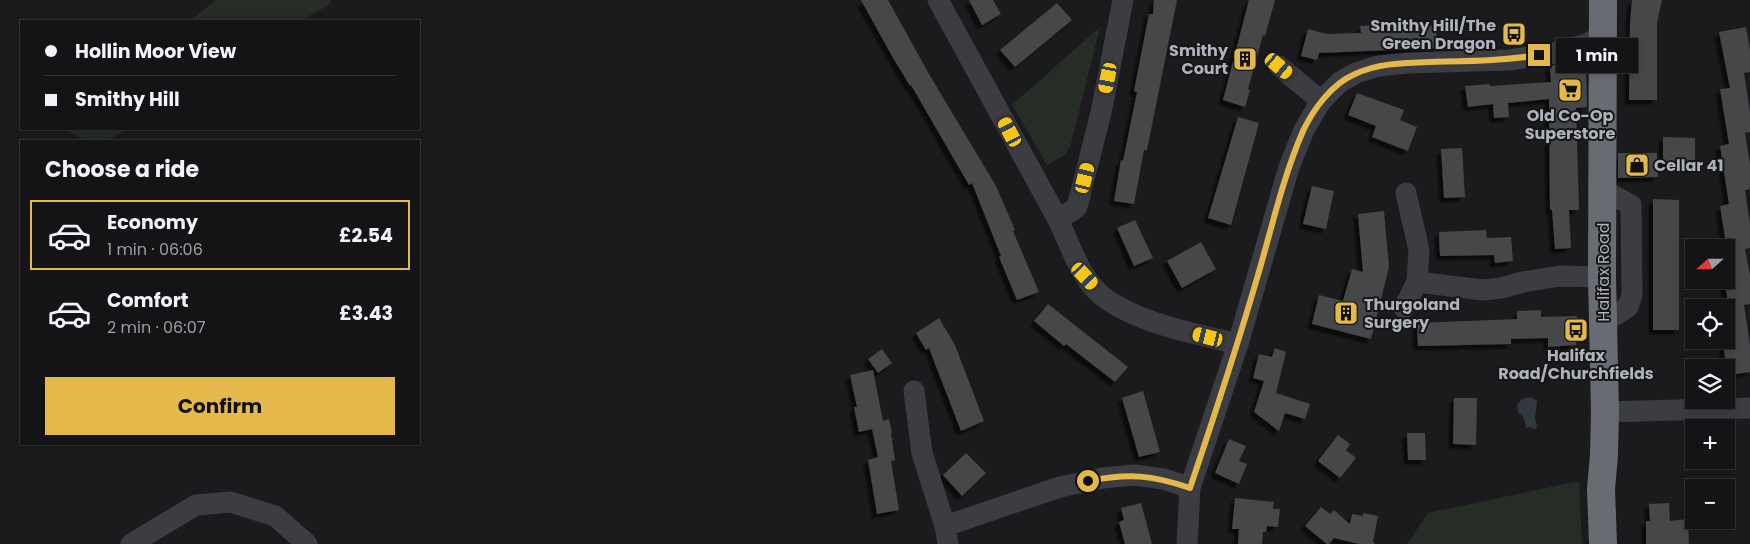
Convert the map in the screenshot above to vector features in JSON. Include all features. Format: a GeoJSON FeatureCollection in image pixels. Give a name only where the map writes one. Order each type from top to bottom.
{"type":"FeatureCollection","features":[{"type":"Feature","properties":{"kind":"highway","name":"Halifax Road"},"geometry":{"type":"LineString","coordinates":[[1603,544],[1601,489],[1605,412],[1602,277],[1604,0]]}},
{"type":"Feature","properties":{"kind":"street"},"geometry":{"type":"LineString","coordinates":[[938,0],[1058,220],[1085,276],[1104,298],[1131,314],[1178,329],[1238,344]]}},
{"type":"Feature","properties":{"kind":"street"},"geometry":{"type":"LineString","coordinates":[[1058,220],[1078,207],[1101,113],[1123,0]]}},
{"type":"Feature","properties":{"kind":"street"},"geometry":{"type":"LineString","coordinates":[[1187,544],[1190,488],[1238,344],[1290,167],[1307,125],[1321,101],[1340,82],[1356,73],[1378,66],[1408,63],[1508,60],[1554,53],[1596,40],[1604,34]]}},
{"type":"Feature","properties":{"kind":"street"},"geometry":{"type":"LineString","coordinates":[[1279,66],[1321,101]]}},
{"type":"Feature","properties":{"kind":"street"},"geometry":{"type":"LineString","coordinates":[[1603,190],[1631,205],[1632,295],[1628,307],[1604,322]]}},
{"type":"Feature","properties":{"kind":"street"},"geometry":{"type":"LineString","coordinates":[[1404,308],[1417,282],[1419,250],[1406,194]]}},
{"type":"Feature","properties":{"kind":"street"},"geometry":{"type":"LineString","coordinates":[[1417,282],[1483,290],[1560,276],[1602,277]]}},
{"type":"Feature","properties":{"kind":"street"},"geometry":{"type":"LineString","coordinates":[[914,391],[922,453],[946,535],[1060,487],[1102,478],[1134,475],[1164,479],[1190,488]]}},
{"type":"Feature","properties":{"kind":"street"},"geometry":{"type":"LineString","coordinates":[[1605,412],[1750,408]]}},
{"type":"Feature","properties":{"kind":"street"},"geometry":{"type":"LineString","coordinates":[[131,544],[196,505],[231,502],[275,516],[307,544]]}},
{"type":"Feature","properties":{"kind":"shaded area"},"geometry":{"type":"Polygon","coordinates":[[[216,0],[332,0],[328,5],[303,20],[191,20],[216,0]]]}},
{"type":"Feature","properties":{"kind":"shaded area"},"geometry":{"type":"Polygon","coordinates":[[[1100,27],[1070,148],[1065,155],[1047,165],[1012,105],[1100,27]]]}},
{"type":"Feature","properties":{"kind":"shaded area"},"geometry":{"type":"Polygon","coordinates":[[[67,130],[125,130],[109,140],[84,140],[67,130]]]}},
{"type":"Feature","properties":{"kind":"shaded area"},"geometry":{"type":"Polygon","coordinates":[[[1531,397],[1537,401],[1535,417],[1537,428],[1534,429],[1531,427],[1526,428],[1524,418],[1518,412],[1517,405],[1522,399],[1531,397]]]}},
{"type":"Feature","properties":{"kind":"shaded area"},"geometry":{"type":"Polygon","coordinates":[[[1579,481],[1582,544],[1407,544],[1428,513],[1579,481]]]}},
{"type":"Feature","properties":{"kind":"building"},"geometry":{"type":"Polygon","coordinates":[[[861,0],[888,0],[929,74],[996,186],[1039,292],[1017,300],[972,183],[969,185],[861,0]]]}},
{"type":"Feature","properties":{"kind":"building"},"geometry":{"type":"Polygon","coordinates":[[[969,0],[993,0],[1001,14],[982,25],[969,0]]]}},
{"type":"Feature","properties":{"kind":"building"},"geometry":{"type":"Polygon","coordinates":[[[1154,0],[1177,0],[1147,150],[1144,150],[1134,204],[1114,201],[1121,160],[1123,161],[1137,92],[1134,91],[1149,14],[1153,14],[1154,0]]]}},
{"type":"Feature","properties":{"kind":"building","name":"Smithy Court"},"geometry":{"type":"Polygon","coordinates":[[[1249,0],[1275,0],[1265,36],[1263,35],[1245,107],[1223,100],[1249,0]]]}},
{"type":"Feature","properties":{"kind":"building"},"geometry":{"type":"Polygon","coordinates":[[[1632,0],[1662,0],[1657,23],[1657,100],[1629,100],[1632,0]]]}},
{"type":"Feature","properties":{"kind":"building"},"geometry":{"type":"Polygon","coordinates":[[[1057,3],[1072,20],[1015,67],[1000,50],[1057,3]]]}},
{"type":"Feature","properties":{"kind":"building"},"geometry":{"type":"Polygon","coordinates":[[[1421,23],[1421,26],[1436,26],[1437,48],[1319,53],[1317,60],[1301,56],[1308,29],[1327,34],[1361,33],[1360,26],[1421,23]]]}},
{"type":"Feature","properties":{"kind":"building"},"geometry":{"type":"Polygon","coordinates":[[[1746,27],[1750,50],[1750,72],[1744,73],[1750,112],[1750,132],[1745,133],[1750,164],[1750,189],[1745,190],[1750,224],[1750,248],[1745,249],[1750,275],[1750,304],[1744,305],[1750,345],[1750,372],[1736,374],[1735,359],[1725,359],[1724,349],[1735,349],[1735,299],[1728,299],[1726,289],[1735,289],[1735,239],[1725,239],[1720,206],[1729,204],[1720,146],[1729,144],[1720,89],[1730,88],[1719,32],[1746,27]]]}},
{"type":"Feature","properties":{"kind":"building"},"geometry":{"type":"Polygon","coordinates":[[[1580,62],[1586,66],[1587,107],[1576,108],[1579,210],[1569,210],[1571,248],[1555,249],[1552,210],[1550,210],[1549,99],[1508,103],[1509,117],[1494,118],[1493,104],[1468,107],[1465,86],[1551,82],[1550,66],[1580,62]]]}},
{"type":"Feature","properties":{"kind":"building"},"geometry":{"type":"Polygon","coordinates":[[[1357,93],[1404,110],[1400,120],[1417,127],[1408,151],[1372,137],[1376,126],[1348,115],[1357,93]]]}},
{"type":"Feature","properties":{"kind":"building"},"geometry":{"type":"Polygon","coordinates":[[[1238,117],[1259,123],[1231,225],[1208,218],[1238,117]]]}},
{"type":"Feature","properties":{"kind":"building"},"geometry":{"type":"Polygon","coordinates":[[[1663,137],[1695,138],[1695,165],[1663,164],[1663,137]]]}},
{"type":"Feature","properties":{"kind":"building"},"geometry":{"type":"Polygon","coordinates":[[[1462,148],[1465,197],[1444,198],[1441,149],[1462,148]]]}},
{"type":"Feature","properties":{"kind":"building","name":"Cellar 41"},"geometry":{"type":"Polygon","coordinates":[[[1618,153],[1657,153],[1658,177],[1618,178],[1618,153]]]}},
{"type":"Feature","properties":{"kind":"building"},"geometry":{"type":"Polygon","coordinates":[[[1312,186],[1334,191],[1326,229],[1303,224],[1312,186]]]}},
{"type":"Feature","properties":{"kind":"building"},"geometry":{"type":"Polygon","coordinates":[[[1653,199],[1679,200],[1679,330],[1653,330],[1653,199]]]}},
{"type":"Feature","properties":{"kind":"building","name":"Thurgoland Surgery"},"geometry":{"type":"Polygon","coordinates":[[[1384,211],[1389,267],[1371,339],[1312,324],[1319,295],[1343,301],[1352,269],[1363,272],[1358,214],[1384,211]]]}},
{"type":"Feature","properties":{"kind":"building"},"geometry":{"type":"Polygon","coordinates":[[[1135,220],[1153,258],[1134,266],[1117,228],[1135,220]]]}},
{"type":"Feature","properties":{"kind":"building"},"geometry":{"type":"Polygon","coordinates":[[[1486,230],[1487,238],[1511,237],[1513,261],[1495,263],[1494,255],[1440,256],[1439,232],[1486,230]]]}},
{"type":"Feature","properties":{"kind":"building"},"geometry":{"type":"Polygon","coordinates":[[[1201,242],[1216,269],[1182,288],[1167,261],[1201,242]]]}},
{"type":"Feature","properties":{"kind":"building"},"geometry":{"type":"Polygon","coordinates":[[[1048,304],[1128,367],[1115,382],[1066,344],[1064,346],[1034,321],[1048,304]]]}},
{"type":"Feature","properties":{"kind":"building"},"geometry":{"type":"Polygon","coordinates":[[[1541,310],[1541,317],[1577,316],[1576,345],[1548,347],[1548,338],[1511,339],[1511,344],[1418,346],[1417,323],[1517,319],[1517,311],[1541,310]]]}},
{"type":"Feature","properties":{"kind":"building"},"geometry":{"type":"Polygon","coordinates":[[[939,318],[955,345],[984,421],[961,431],[929,348],[926,350],[916,333],[939,318]]]}},
{"type":"Feature","properties":{"kind":"building"},"geometry":{"type":"Polygon","coordinates":[[[1275,348],[1286,352],[1276,393],[1310,404],[1305,419],[1285,413],[1279,431],[1254,412],[1264,381],[1253,378],[1259,354],[1272,357],[1275,348]]]}},
{"type":"Feature","properties":{"kind":"building"},"geometry":{"type":"Polygon","coordinates":[[[882,349],[892,363],[878,373],[868,359],[882,349]]]}},
{"type":"Feature","properties":{"kind":"building"},"geometry":{"type":"Polygon","coordinates":[[[873,370],[883,421],[889,419],[892,433],[895,460],[891,461],[899,510],[877,514],[868,460],[878,457],[872,429],[859,432],[854,407],[857,407],[850,375],[873,370]]]}},
{"type":"Feature","properties":{"kind":"building"},"geometry":{"type":"Polygon","coordinates":[[[1143,391],[1160,452],[1139,457],[1122,398],[1143,391]]]}},
{"type":"Feature","properties":{"kind":"building"},"geometry":{"type":"Polygon","coordinates":[[[1454,398],[1477,398],[1476,445],[1453,444],[1454,398]]]}},
{"type":"Feature","properties":{"kind":"building"},"geometry":{"type":"Polygon","coordinates":[[[1407,433],[1425,433],[1426,460],[1408,460],[1407,433]]]}},
{"type":"Feature","properties":{"kind":"building"},"geometry":{"type":"Polygon","coordinates":[[[1338,435],[1350,444],[1346,450],[1356,458],[1340,478],[1318,461],[1338,435]]]}},
{"type":"Feature","properties":{"kind":"building"},"geometry":{"type":"Polygon","coordinates":[[[1229,439],[1246,446],[1239,461],[1247,464],[1239,484],[1215,473],[1229,439]]]}},
{"type":"Feature","properties":{"kind":"building"},"geometry":{"type":"Polygon","coordinates":[[[966,453],[986,473],[962,496],[943,475],[966,453]]]}},
{"type":"Feature","properties":{"kind":"building"},"geometry":{"type":"Polygon","coordinates":[[[1235,498],[1274,502],[1273,509],[1280,509],[1278,527],[1267,526],[1266,532],[1263,532],[1262,544],[1238,544],[1239,529],[1232,529],[1235,498]]]}},
{"type":"Feature","properties":{"kind":"building"},"geometry":{"type":"Polygon","coordinates":[[[1141,503],[1152,544],[1125,544],[1119,522],[1124,520],[1121,508],[1141,503]]]}},
{"type":"Feature","properties":{"kind":"building"},"geometry":{"type":"Polygon","coordinates":[[[1669,503],[1670,521],[1685,519],[1685,529],[1688,529],[1689,544],[1646,544],[1646,521],[1650,521],[1649,504],[1669,503]]]}},
{"type":"Feature","properties":{"kind":"building"},"geometry":{"type":"Polygon","coordinates":[[[1321,507],[1330,514],[1334,510],[1350,524],[1352,514],[1363,516],[1363,513],[1378,516],[1373,542],[1375,544],[1359,544],[1334,538],[1327,544],[1305,526],[1321,507]]]}},
{"type":"Feature","properties":{"kind":"place","name":"Smithy Hill/The Green Dragon"},"geometry":{"type":"Point","coordinates":[1514,34]}},
{"type":"Feature","properties":{"kind":"place","name":"Smithy Court"},"geometry":{"type":"Point","coordinates":[1245,59]}},
{"type":"Feature","properties":{"kind":"place","name":"Old Co-Op Superstore"},"geometry":{"type":"Point","coordinates":[1570,90]}},
{"type":"Feature","properties":{"kind":"place","name":"Cellar 41"},"geometry":{"type":"Point","coordinates":[1637,165]}},
{"type":"Feature","properties":{"kind":"place","name":"Thurgoland Surgery"},"geometry":{"type":"Point","coordinates":[1346,313]}},
{"type":"Feature","properties":{"kind":"place","name":"Halifax Road/Churchfields"},"geometry":{"type":"Point","coordinates":[1576,330]}},
{"type":"Feature","properties":{"kind":"route"},"geometry":{"type":"LineString","coordinates":[[1088,481],[1134,475],[1164,479],[1190,488],[1238,344],[1290,167],[1304,130],[1321,101],[1340,82],[1356,73],[1378,66],[1408,63],[1508,60],[1539,55]]}}]}
